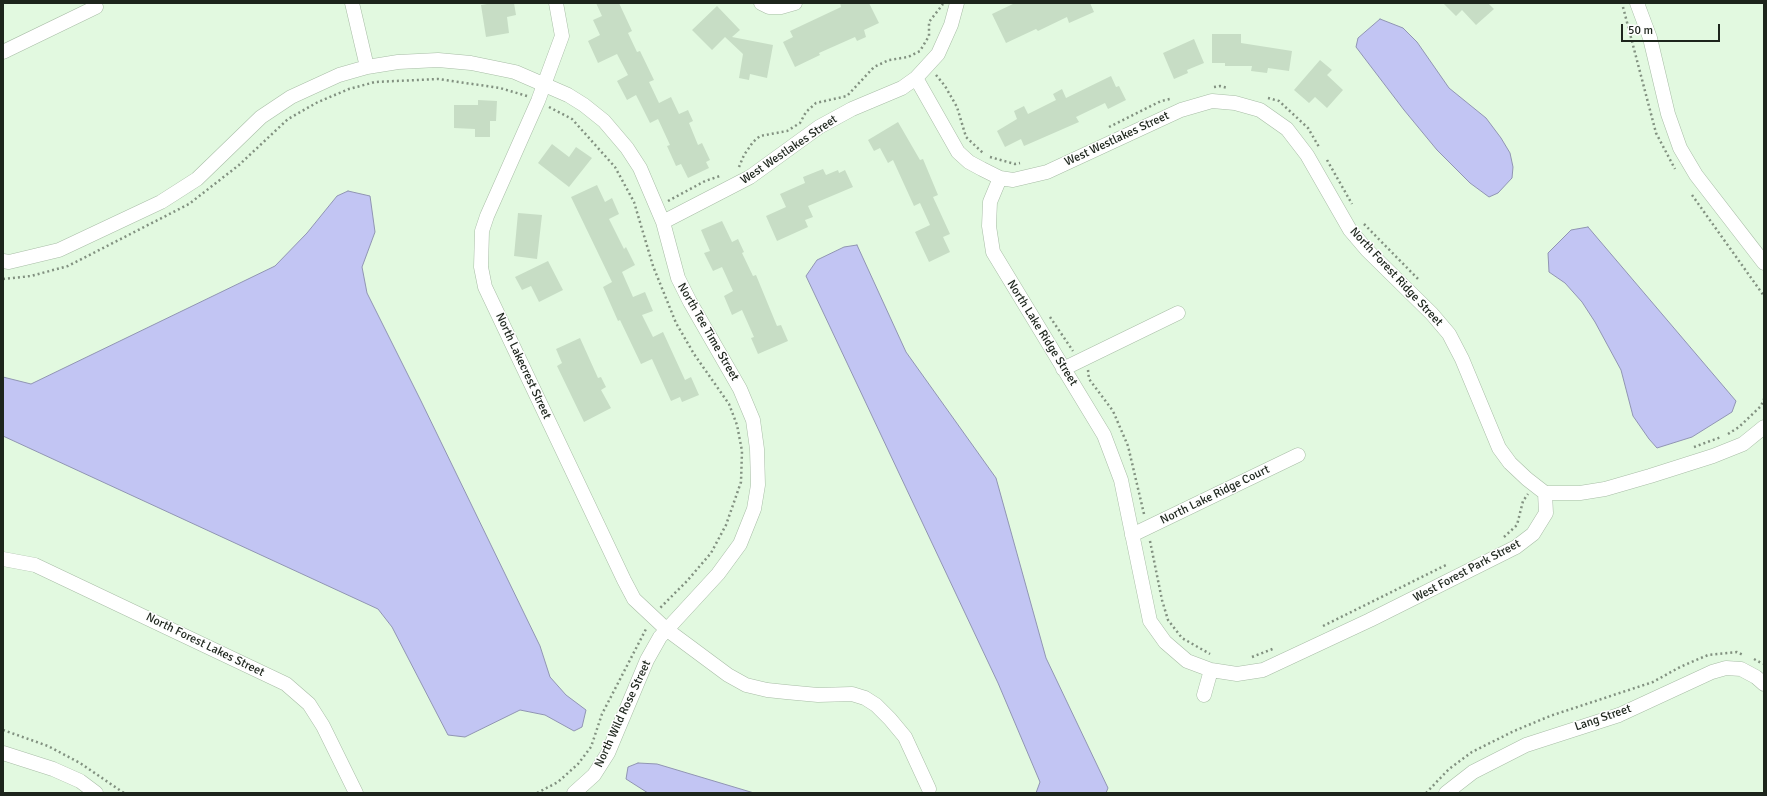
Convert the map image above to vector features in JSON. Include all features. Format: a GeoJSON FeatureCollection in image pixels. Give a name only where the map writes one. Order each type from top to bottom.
{"type":"FeatureCollection","features":[{"type":"Feature","properties":{"kind":"street"},"geometry":{"type":"LineString","coordinates":[[352,3],[367,67]]}},
{"type":"Feature","properties":{"kind":"street","name":"North Lakecrest Street"},"geometry":{"type":"LineString","coordinates":[[556,3],[562,36],[538,101],[487,216],[482,231],[481,267],[485,286],[624,580],[634,599],[666,630],[728,675],[746,685],[773,691],[818,695],[852,694],[865,698],[876,705],[905,737],[929,789]]}},
{"type":"Feature","properties":{"kind":"street"},"geometry":{"type":"LineString","coordinates":[[760,3],[769,7],[780,7],[795,3]]}},
{"type":"Feature","properties":{"kind":"street"},"geometry":{"type":"LineString","coordinates":[[957,3],[951,25],[938,54],[916,78],[958,152],[969,162],[1000,178]]}},
{"type":"Feature","properties":{"kind":"street"},"geometry":{"type":"LineString","coordinates":[[1637,3],[1650,38],[1668,114],[1680,148],[1696,175],[1764,263]]}},
{"type":"Feature","properties":{"kind":"street"},"geometry":{"type":"LineString","coordinates":[[3,52],[96,7]]}},
{"type":"Feature","properties":{"kind":"street","name":"North Tee Time Street"},"geometry":{"type":"LineString","coordinates":[[3,261],[9,262],[58,250],[161,202],[197,179],[261,117],[291,97],[339,75],[367,67],[398,62],[438,60],[458,62],[514,72],[543,84],[584,105],[604,121],[627,148],[640,168],[663,222],[678,278],[690,302],[740,389],[753,420],[757,449],[758,485],[754,510],[740,544],[718,574],[666,630]]}},
{"type":"Feature","properties":{"kind":"street","name":"West Westlakes Street"},"geometry":{"type":"LineString","coordinates":[[663,222],[750,177],[819,127],[852,110],[902,88],[916,78]]}},
{"type":"Feature","properties":{"kind":"street","name":"West Westlakes Street"},"geometry":{"type":"LineString","coordinates":[[1000,178],[1013,180],[1047,172],[1181,110],[1235,96]]}},
{"type":"Feature","properties":{"kind":"street","name":"North Forest Ridge Street"},"geometry":{"type":"LineString","coordinates":[[1235,96],[1260,110],[1287,129],[1307,156],[1350,230],[1367,250],[1432,314],[1449,334],[1462,358],[1499,448],[1510,463],[1540,489]]}},
{"type":"Feature","properties":{"kind":"street","name":"North Lake Ridge Street"},"geometry":{"type":"LineString","coordinates":[[1000,178],[990,202],[988,226],[993,252],[1104,435],[1121,480],[1150,621],[1165,642],[1187,661],[1213,663]]}},
{"type":"Feature","properties":{"kind":"street"},"geometry":{"type":"LineString","coordinates":[[1064,369],[1178,313]]}},
{"type":"Feature","properties":{"kind":"street"},"geometry":{"type":"LineString","coordinates":[[1540,489],[1580,493],[1605,489],[1712,456],[1743,444],[1764,427]]}},
{"type":"Feature","properties":{"kind":"street","name":"North Lake Ridge Court"},"geometry":{"type":"LineString","coordinates":[[1132,535],[1298,455]]}},
{"type":"Feature","properties":{"kind":"street","name":"West Forest Park Street"},"geometry":{"type":"LineString","coordinates":[[1213,663],[1237,674],[1263,670],[1516,548],[1533,534],[1546,512],[1540,489]]}},
{"type":"Feature","properties":{"kind":"street","name":"North Forest Lakes Street"},"geometry":{"type":"LineString","coordinates":[[3,559],[19,560],[35,565],[286,684],[309,704],[323,726],[356,793]]}},
{"type":"Feature","properties":{"kind":"street","name":"North Wild Rose Street"},"geometry":{"type":"LineString","coordinates":[[574,793],[594,775],[608,753],[647,660],[666,630]]}},
{"type":"Feature","properties":{"kind":"street"},"geometry":{"type":"LineString","coordinates":[[1204,695],[1213,663]]}},
{"type":"Feature","properties":{"kind":"street","name":"Lang Street"},"geometry":{"type":"LineString","coordinates":[[1446,793],[1472,772],[1526,745],[1619,715],[1712,672],[1726,668],[1741,669],[1756,677],[1764,684]]}},
{"type":"Feature","properties":{"kind":"street"},"geometry":{"type":"LineString","coordinates":[[3,753],[53,769],[80,781],[96,793]]}},
{"type":"Feature","properties":{"kind":"path"},"geometry":{"type":"LineString","coordinates":[[733,171],[740,167],[744,155],[753,142],[760,136],[787,131],[800,123],[806,112],[816,103],[848,96],[874,68],[889,60],[908,57],[920,51],[929,36],[929,22],[943,3]]}},
{"type":"Feature","properties":{"kind":"path"},"geometry":{"type":"LineString","coordinates":[[929,64],[957,106],[966,137],[985,156],[1015,164],[1022,163]]}},
{"type":"Feature","properties":{"kind":"path"},"geometry":{"type":"LineString","coordinates":[[1212,88],[1220,86],[1235,96]]}},
{"type":"Feature","properties":{"kind":"path"},"geometry":{"type":"LineString","coordinates":[[1105,129],[1161,101],[1176,97]]}},
{"type":"Feature","properties":{"kind":"path"},"geometry":{"type":"LineString","coordinates":[[1264,97],[1279,101],[1308,128],[1320,148]]}},
{"type":"Feature","properties":{"kind":"path"},"geometry":{"type":"LineString","coordinates":[[1324,154],[1351,200],[1352,206]]}},
{"type":"Feature","properties":{"kind":"path"},"geometry":{"type":"LineString","coordinates":[[638,215],[681,195],[705,181],[727,174]]}},
{"type":"Feature","properties":{"kind":"path"},"geometry":{"type":"LineString","coordinates":[[1363,223],[1421,282]]}},
{"type":"Feature","properties":{"kind":"path"},"geometry":{"type":"LineString","coordinates":[[1047,313],[1087,367],[1089,379],[1113,412],[1128,446],[1137,479],[1162,600],[1168,620],[1182,638],[1213,663]]}},
{"type":"Feature","properties":{"kind":"path"},"geometry":{"type":"LineString","coordinates":[[1692,447],[1728,434],[1739,427],[1761,406],[1764,399]]}},
{"type":"Feature","properties":{"kind":"path"},"geometry":{"type":"LineString","coordinates":[[1502,539],[1518,525],[1523,501],[1540,489]]}},
{"type":"Feature","properties":{"kind":"path"},"geometry":{"type":"LineString","coordinates":[[1318,628],[1454,562]]}},
{"type":"Feature","properties":{"kind":"path"},"geometry":{"type":"LineString","coordinates":[[1247,658],[1279,646]]}},
{"type":"Feature","properties":{"kind":"path"},"geometry":{"type":"LineString","coordinates":[[1426,793],[1449,769],[1472,752],[1514,731],[1550,716],[1653,682],[1680,667],[1708,655],[1737,652],[1764,665]]}},
{"type":"Feature","properties":{"kind":"path"},"geometry":{"type":"LineString","coordinates":[[3,730],[48,746],[80,763],[124,793]]}},
{"type":"Feature","properties":{"kind":"water"},"geometry":{"type":"Polygon","coordinates":[[[1380,19],[1403,28],[1417,42],[1449,88],[1486,118],[1501,138],[1510,153],[1513,167],[1512,178],[1498,193],[1489,197],[1470,183],[1437,150],[1404,110],[1356,47],[1358,38],[1380,19]]]}},
{"type":"Feature","properties":{"kind":"water"},"geometry":{"type":"Polygon","coordinates":[[[348,191],[370,196],[375,232],[362,267],[367,293],[540,646],[550,677],[566,695],[586,710],[582,727],[574,731],[545,715],[520,710],[465,737],[448,735],[392,627],[378,609],[3,436],[3,377],[31,384],[275,266],[307,233],[337,196],[348,191]]]}},
{"type":"Feature","properties":{"kind":"water"},"geometry":{"type":"Polygon","coordinates":[[[1588,227],[1736,401],[1732,412],[1692,437],[1657,448],[1649,439],[1633,416],[1621,370],[1595,322],[1582,302],[1565,283],[1549,272],[1548,253],[1571,230],[1588,227]]]}},
{"type":"Feature","properties":{"kind":"water"},"geometry":{"type":"Polygon","coordinates":[[[857,245],[906,352],[996,478],[1046,658],[1108,788],[1106,793],[1036,793],[1040,782],[998,683],[806,276],[817,260],[844,247],[857,245]]]}},
{"type":"Feature","properties":{"kind":"water"},"geometry":{"type":"Polygon","coordinates":[[[638,763],[657,764],[754,793],[648,793],[626,779],[628,767],[638,763]]]}},
{"type":"Feature","properties":{"kind":"building"},"geometry":{"type":"Polygon","coordinates":[[[493,3],[514,3],[516,15],[507,17],[509,33],[486,37],[481,5],[493,3]]]}},
{"type":"Feature","properties":{"kind":"building"},"geometry":{"type":"Polygon","coordinates":[[[596,3],[619,3],[632,31],[628,33],[637,52],[640,51],[654,80],[649,82],[659,103],[671,97],[679,114],[688,110],[693,121],[689,123],[698,145],[702,143],[710,160],[706,162],[709,168],[688,178],[681,164],[676,166],[667,146],[670,145],[658,119],[650,123],[636,95],[627,100],[617,81],[628,75],[617,54],[598,63],[588,41],[600,35],[593,20],[602,16],[596,3]]]}},
{"type":"Feature","properties":{"kind":"building"},"geometry":{"type":"Polygon","coordinates":[[[840,3],[869,3],[879,23],[864,30],[866,37],[857,41],[855,37],[819,53],[820,55],[795,67],[783,42],[793,37],[790,31],[841,7],[840,3]]]}},
{"type":"Feature","properties":{"kind":"building"},"geometry":{"type":"Polygon","coordinates":[[[1015,3],[1090,3],[1094,12],[1069,23],[1067,17],[1038,31],[1036,29],[1006,43],[992,14],[1015,3]]]}},
{"type":"Feature","properties":{"kind":"building"},"geometry":{"type":"Polygon","coordinates":[[[1443,3],[1488,3],[1494,9],[1476,25],[1462,10],[1456,16],[1443,3]]]}},
{"type":"Feature","properties":{"kind":"building"},"geometry":{"type":"Polygon","coordinates":[[[717,6],[740,30],[732,37],[773,45],[767,78],[750,74],[749,80],[739,78],[743,54],[725,37],[712,50],[692,30],[717,6]]]}},
{"type":"Feature","properties":{"kind":"building"},"geometry":{"type":"Polygon","coordinates":[[[1212,34],[1241,34],[1241,43],[1292,51],[1289,71],[1268,68],[1267,73],[1251,71],[1252,66],[1225,66],[1225,63],[1212,63],[1212,34]]]}},
{"type":"Feature","properties":{"kind":"building"},"geometry":{"type":"Polygon","coordinates":[[[1194,39],[1204,63],[1187,70],[1188,73],[1174,79],[1163,53],[1194,39]]]}},
{"type":"Feature","properties":{"kind":"building"},"geometry":{"type":"Polygon","coordinates":[[[1320,60],[1332,70],[1327,75],[1343,90],[1327,108],[1315,97],[1309,103],[1294,90],[1320,60]]]}},
{"type":"Feature","properties":{"kind":"building"},"geometry":{"type":"Polygon","coordinates":[[[1111,76],[1116,87],[1119,86],[1126,100],[1108,109],[1105,103],[1076,117],[1079,122],[1024,146],[1021,139],[1005,147],[997,131],[1017,119],[1014,111],[1024,106],[1028,114],[1056,100],[1053,94],[1062,89],[1066,98],[1111,76]]]}},
{"type":"Feature","properties":{"kind":"building"},"geometry":{"type":"Polygon","coordinates":[[[478,100],[497,101],[496,121],[490,121],[490,137],[475,137],[475,129],[454,128],[454,105],[478,105],[478,100]]]}},
{"type":"Feature","properties":{"kind":"building"},"geometry":{"type":"Polygon","coordinates":[[[898,122],[920,160],[923,159],[938,195],[933,197],[950,234],[943,237],[950,252],[929,262],[915,232],[930,225],[920,203],[914,206],[893,160],[888,163],[880,148],[874,151],[868,140],[898,122]]]}},
{"type":"Feature","properties":{"kind":"building"},"geometry":{"type":"Polygon","coordinates":[[[552,144],[569,157],[576,147],[592,158],[569,187],[538,163],[552,144]]]}},
{"type":"Feature","properties":{"kind":"building"},"geometry":{"type":"Polygon","coordinates":[[[823,169],[826,175],[838,170],[839,173],[845,170],[853,187],[808,206],[813,217],[805,220],[808,227],[777,241],[766,216],[786,207],[780,194],[805,183],[803,177],[823,169]]]}},
{"type":"Feature","properties":{"kind":"building"},"geometry":{"type":"Polygon","coordinates":[[[597,185],[605,202],[612,198],[619,214],[609,219],[624,249],[626,247],[635,265],[622,272],[633,297],[645,292],[653,311],[642,315],[653,337],[663,332],[685,380],[691,377],[699,395],[682,402],[680,397],[671,401],[652,359],[641,364],[620,320],[618,321],[603,287],[612,282],[571,197],[597,185]]]}},
{"type":"Feature","properties":{"kind":"building"},"geometry":{"type":"Polygon","coordinates":[[[518,213],[542,215],[537,259],[514,256],[518,213]]]}},
{"type":"Feature","properties":{"kind":"building"},"geometry":{"type":"Polygon","coordinates":[[[722,221],[732,242],[738,239],[744,252],[742,253],[753,276],[756,275],[777,326],[781,325],[788,341],[758,354],[751,338],[754,337],[742,310],[732,315],[724,296],[733,291],[722,267],[713,271],[704,253],[710,251],[701,230],[722,221]]]}},
{"type":"Feature","properties":{"kind":"building"},"geometry":{"type":"Polygon","coordinates":[[[548,261],[563,290],[539,302],[531,286],[522,290],[515,277],[548,261]]]}},
{"type":"Feature","properties":{"kind":"building"},"geometry":{"type":"Polygon","coordinates":[[[580,338],[598,378],[601,377],[606,387],[601,390],[611,408],[584,422],[557,366],[562,363],[556,349],[580,338]]]}}]}
